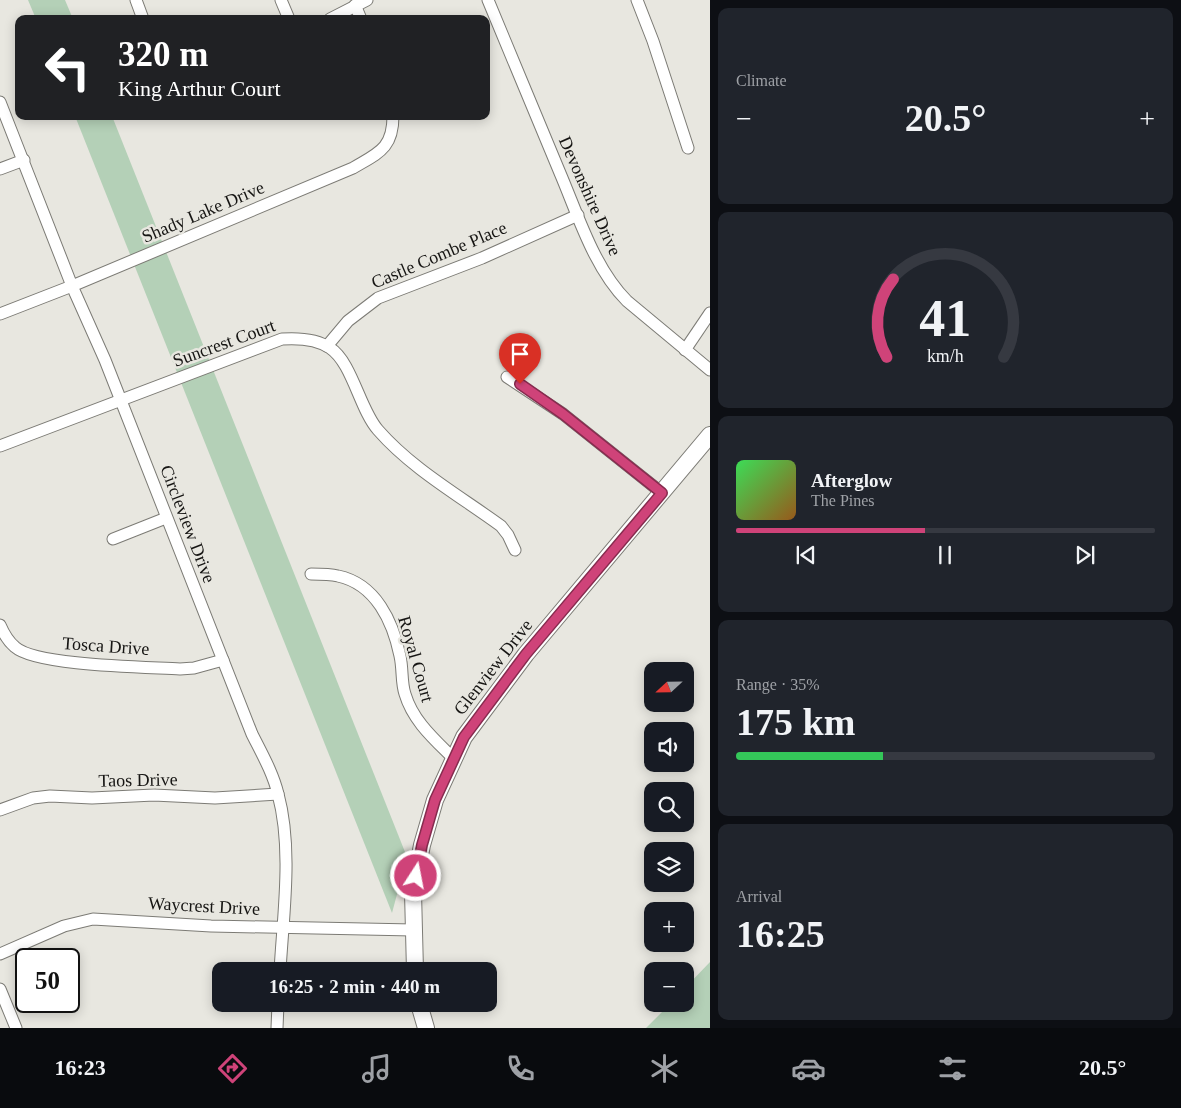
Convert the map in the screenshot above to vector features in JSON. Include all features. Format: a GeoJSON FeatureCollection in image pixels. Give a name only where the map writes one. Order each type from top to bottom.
{"type":"FeatureCollection","features":[{"type":"Feature","properties":{"kind":"main road","name":"Glenview Drive"},"geometry":{"type":"LineString","coordinates":[[414,962],[413,892],[422,845],[435,800],[464,737],[526,654],[710,435]]}},
{"type":"Feature","properties":{"kind":"main road"},"geometry":{"type":"LineString","coordinates":[[421,1012],[426,1028]]}},
{"type":"Feature","properties":{"kind":"street"},"geometry":{"type":"LineString","coordinates":[[136,0],[142,15]]}},
{"type":"Feature","properties":{"kind":"street"},"geometry":{"type":"LineString","coordinates":[[281,0],[288,15]]}},
{"type":"Feature","properties":{"kind":"street"},"geometry":{"type":"LineString","coordinates":[[337,15],[367,0]]}},
{"type":"Feature","properties":{"kind":"street","name":"Devonshire Drive"},"geometry":{"type":"LineString","coordinates":[[488,0],[578,215],[605,272],[618,292],[710,370]]}},
{"type":"Feature","properties":{"kind":"street"},"geometry":{"type":"LineString","coordinates":[[637,0],[653,41],[688,148]]}},
{"type":"Feature","properties":{"kind":"street"},"geometry":{"type":"LineString","coordinates":[[355,5],[359,15]]}},
{"type":"Feature","properties":{"kind":"street","name":"Circleview Drive"},"geometry":{"type":"LineString","coordinates":[[0,102],[252,734],[270,768],[278,794],[284,825],[286,855],[280,962]]}},
{"type":"Feature","properties":{"kind":"street","name":"Shady Lake Drive"},"geometry":{"type":"LineString","coordinates":[[0,314],[72,286],[354,168],[384,150],[392,132],[393,120]]}},
{"type":"Feature","properties":{"kind":"street"},"geometry":{"type":"LineString","coordinates":[[0,169],[24,160]]}},
{"type":"Feature","properties":{"kind":"street","name":"Castle Combe Place"},"geometry":{"type":"LineString","coordinates":[[327,346],[348,321],[378,298],[482,258],[578,215]]}},
{"type":"Feature","properties":{"kind":"street"},"geometry":{"type":"LineString","coordinates":[[685,350],[710,313]]}},
{"type":"Feature","properties":{"kind":"street","name":"Suncrest Court"},"geometry":{"type":"LineString","coordinates":[[0,446],[282,339],[317,342],[327,346]]}},
{"type":"Feature","properties":{"kind":"street"},"geometry":{"type":"LineString","coordinates":[[327,346],[337,354],[352,378],[369,417],[377,429],[403,456],[501,526],[508,535],[515,550]]}},
{"type":"Feature","properties":{"kind":"street"},"geometry":{"type":"LineString","coordinates":[[507,377],[563,414],[662,493]]}},
{"type":"Feature","properties":{"kind":"street"},"geometry":{"type":"LineString","coordinates":[[113,539],[166,518]]}},
{"type":"Feature","properties":{"kind":"street","name":"Royal Court"},"geometry":{"type":"LineString","coordinates":[[311,574],[347,578],[363,586],[376,598],[390,626],[400,656],[404,693],[410,709],[429,735],[453,758]]}},
{"type":"Feature","properties":{"kind":"street","name":"Tosca Drive"},"geometry":{"type":"LineString","coordinates":[[0,625],[15,648],[30,656],[63,661],[180,669],[194,668],[223,660]]}},
{"type":"Feature","properties":{"kind":"street","name":"Taos Drive"},"geometry":{"type":"LineString","coordinates":[[0,810],[33,798],[50,796],[92,798],[154,795],[215,798],[278,794]]}},
{"type":"Feature","properties":{"kind":"street","name":"Waycrest Drive"},"geometry":{"type":"LineString","coordinates":[[0,954],[64,926],[93,919],[211,926],[413,930]]}},
{"type":"Feature","properties":{"kind":"street"},"geometry":{"type":"LineString","coordinates":[[0,989],[16,1028]]}},
{"type":"Feature","properties":{"kind":"street"},"geometry":{"type":"LineString","coordinates":[[277,1028],[278,1012]]}},
{"type":"Feature","properties":{"kind":"green space"},"geometry":{"type":"Polygon","coordinates":[[[28,0],[65,0],[71,15],[34,15],[28,0]]]}},
{"type":"Feature","properties":{"kind":"green space"},"geometry":{"type":"Polygon","coordinates":[[[77,120],[114,120],[407,857],[392,913],[77,120]]]}},
{"type":"Feature","properties":{"kind":"green space"},"geometry":{"type":"Polygon","coordinates":[[[710,962],[710,1028],[646,1028],[662,1012],[694,1012],[694,979],[710,962]]]}},
{"type":"Feature","properties":{"kind":"route"},"geometry":{"type":"LineString","coordinates":[[416,876],[422,845],[435,800],[464,737],[526,654],[662,493],[563,414],[520,384]]}}]}
